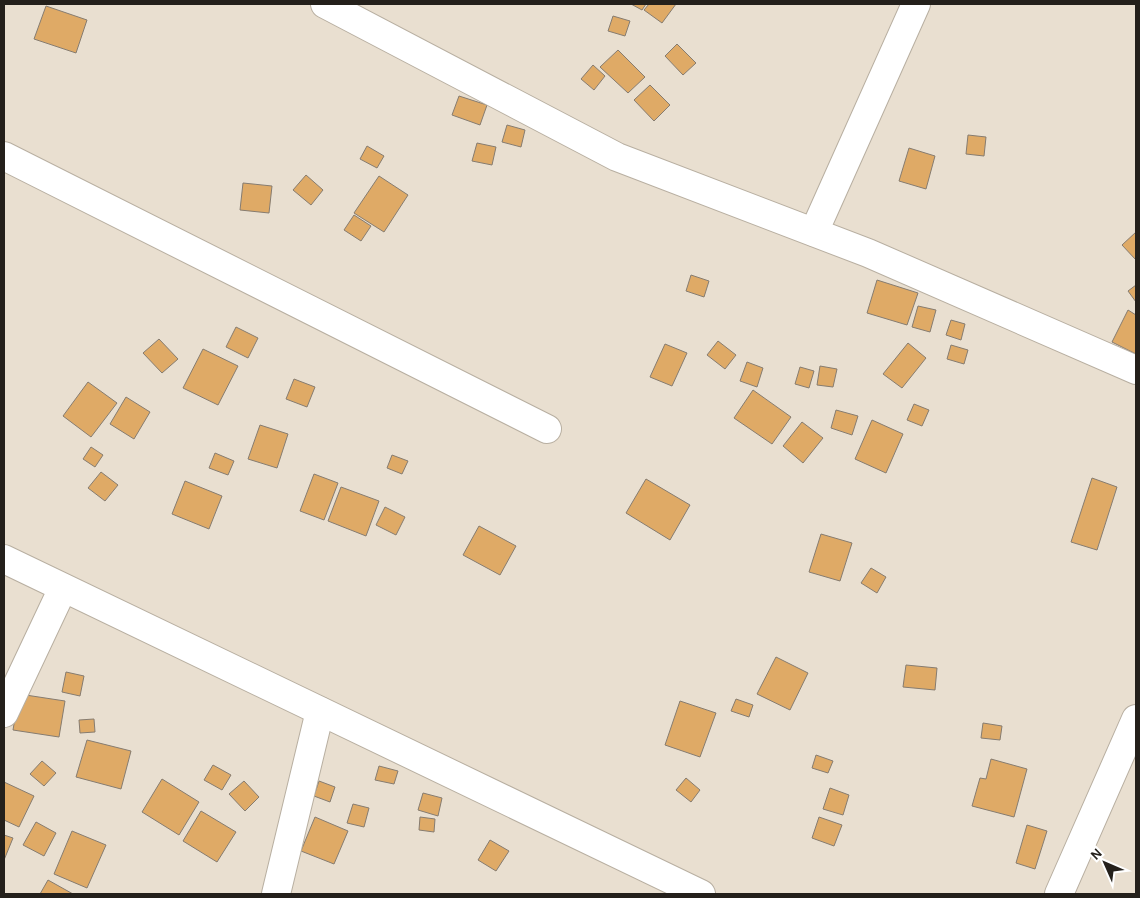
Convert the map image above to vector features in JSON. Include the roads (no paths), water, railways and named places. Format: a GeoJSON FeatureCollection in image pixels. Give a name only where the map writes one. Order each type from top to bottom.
{"type":"FeatureCollection","features":[{"type":"Feature","properties":{"kind":"street"},"geometry":{"type":"LineString","coordinates":[[325,4],[617,158],[868,253],[1136,370]]}},
{"type":"Feature","properties":{"kind":"street"},"geometry":{"type":"LineString","coordinates":[[814,232],[916,4]]}},
{"type":"Feature","properties":{"kind":"street"},"geometry":{"type":"LineString","coordinates":[[4,156],[547,430]]}},
{"type":"Feature","properties":{"kind":"street"},"geometry":{"type":"LineString","coordinates":[[4,559],[701,894]]}},
{"type":"Feature","properties":{"kind":"street"},"geometry":{"type":"LineString","coordinates":[[4,713],[63,588]]}},
{"type":"Feature","properties":{"kind":"street"},"geometry":{"type":"LineString","coordinates":[[276,894],[320,711]]}},
{"type":"Feature","properties":{"kind":"street"},"geometry":{"type":"LineString","coordinates":[[1059,894],[1136,719]]}}]}
